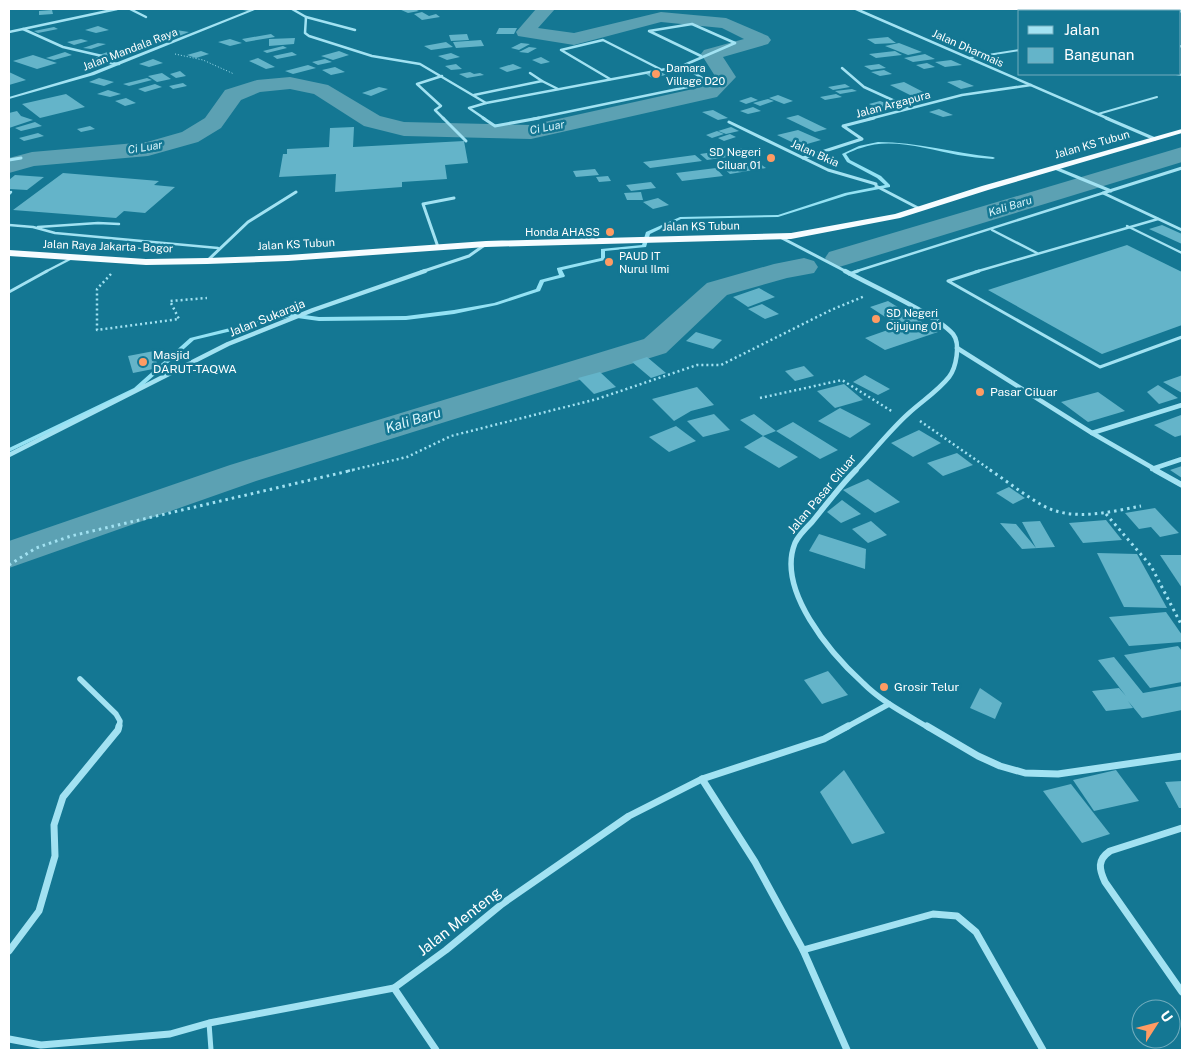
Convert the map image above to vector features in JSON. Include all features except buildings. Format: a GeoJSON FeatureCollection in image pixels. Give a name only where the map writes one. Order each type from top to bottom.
{"type":"FeatureCollection","features":[{"type":"Feature","properties":{"kind":"highway","name":"Jalan KS Tubun"},"geometry":{"type":"LineString","coordinates":[[207,261],[288,258],[486,244],[780,237],[862,224],[920,209],[1182,131]]}},
{"type":"Feature","properties":{"kind":"highway","name":"Jalan Raya Jakarta - Bogor"},"geometry":{"type":"LineString","coordinates":[[9,253],[72,258],[207,261]]}},
{"type":"Feature","properties":{"kind":"street"},"geometry":{"type":"LineString","coordinates":[[9,31],[117,9]]}},
{"type":"Feature","properties":{"kind":"street"},"geometry":{"type":"LineString","coordinates":[[130,9],[146,16]]}},
{"type":"Feature","properties":{"kind":"street","name":"Jalan Mandala Raya"},"geometry":{"type":"LineString","coordinates":[[9,98],[72,81],[119,64],[254,9]]}},
{"type":"Feature","properties":{"kind":"street"},"geometry":{"type":"LineString","coordinates":[[292,9],[306,18],[355,30]]}},
{"type":"Feature","properties":{"kind":"street","name":"Jalan Dharmais"},"geometry":{"type":"LineString","coordinates":[[856,9],[1155,139]]}},
{"type":"Feature","properties":{"kind":"street"},"geometry":{"type":"LineString","coordinates":[[306,18],[305,33],[309,36],[372,56],[420,64],[486,103]]}},
{"type":"Feature","properties":{"kind":"street"},"geometry":{"type":"LineString","coordinates":[[682,66],[704,79],[704,82],[695,86],[500,126],[495,126],[469,108],[486,103],[682,66],[735,42],[692,24],[649,32],[701,56]]}},
{"type":"Feature","properties":{"kind":"street"},"geometry":{"type":"LineString","coordinates":[[23,29],[63,47],[102,56],[93,61],[119,64]]}},
{"type":"Feature","properties":{"kind":"street"},"geometry":{"type":"LineString","coordinates":[[610,79],[561,50],[603,40],[660,69]]}},
{"type":"Feature","properties":{"kind":"street"},"geometry":{"type":"LineString","coordinates":[[842,68],[848,75],[864,86],[911,108]]}},
{"type":"Feature","properties":{"kind":"street"},"geometry":{"type":"LineString","coordinates":[[530,73],[559,89]]}},
{"type":"Feature","properties":{"kind":"street"},"geometry":{"type":"LineString","coordinates":[[442,76],[417,84],[441,106],[435,110],[466,141]]}},
{"type":"Feature","properties":{"kind":"street"},"geometry":{"type":"LineString","coordinates":[[474,95],[542,81]]}},
{"type":"Feature","properties":{"kind":"street","name":"Jalan Argapura"},"geometry":{"type":"LineString","coordinates":[[803,158],[862,139],[843,126],[962,96],[1031,85]]}},
{"type":"Feature","properties":{"kind":"street","name":"Jalan Bkia"},"geometry":{"type":"LineString","coordinates":[[729,122],[828,170],[876,184],[876,186],[920,209]]}},
{"type":"Feature","properties":{"kind":"street"},"geometry":{"type":"LineString","coordinates":[[9,160],[21,158]]}},
{"type":"Feature","properties":{"kind":"street"},"geometry":{"type":"LineString","coordinates":[[1055,168],[1112,191]]}},
{"type":"Feature","properties":{"kind":"street"},"geometry":{"type":"LineString","coordinates":[[1103,193],[1182,168]]}},
{"type":"Feature","properties":{"kind":"street"},"geometry":{"type":"LineString","coordinates":[[207,261],[218,248],[260,211],[296,192]]}},
{"type":"Feature","properties":{"kind":"street"},"geometry":{"type":"LineString","coordinates":[[1103,193],[1182,230]]}},
{"type":"Feature","properties":{"kind":"street"},"geometry":{"type":"LineString","coordinates":[[438,247],[423,204],[454,198]]}},
{"type":"Feature","properties":{"kind":"street"},"geometry":{"type":"LineString","coordinates":[[780,237],[929,316],[954,336],[957,348],[1092,433],[1182,485]]}},
{"type":"Feature","properties":{"kind":"street","name":"Jalan Sukaraja"},"geometry":{"type":"LineString","coordinates":[[9,455],[228,344],[313,310],[469,256],[486,244]]}},
{"type":"Feature","properties":{"kind":"street","name":"Jalan Pasar Ciluar"},"geometry":{"type":"LineString","coordinates":[[957,348],[956,361],[950,376],[928,398],[909,413],[850,476],[795,542],[791,563],[797,598],[818,633],[837,657],[863,684],[889,704],[978,756],[1000,766],[1025,773],[1058,774],[1182,756]]}},
{"type":"Feature","properties":{"kind":"street"},"geometry":{"type":"LineString","coordinates":[[1092,433],[1182,405]]}},
{"type":"Feature","properties":{"kind":"street"},"geometry":{"type":"LineString","coordinates":[[1152,469],[1182,459]]}},
{"type":"Feature","properties":{"kind":"street"},"geometry":{"type":"LineString","coordinates":[[9,951],[39,911],[54,856],[54,825],[63,797],[118,730],[120,721],[116,714],[80,679]]}},
{"type":"Feature","properties":{"kind":"street","name":"Jalan Menteng"},"geometry":{"type":"LineString","coordinates":[[9,1040],[41,1048],[170,1034],[209,1023],[394,988],[446,950],[502,904],[629,816],[702,779],[824,739],[889,704]]}},
{"type":"Feature","properties":{"kind":"street"},"geometry":{"type":"LineString","coordinates":[[702,779],[755,862],[803,950],[847,1050]]}},
{"type":"Feature","properties":{"kind":"street"},"geometry":{"type":"LineString","coordinates":[[1182,828],[1110,852],[1102,856],[1099,863],[1100,872],[1105,882],[1182,992]]}},
{"type":"Feature","properties":{"kind":"street"},"geometry":{"type":"LineString","coordinates":[[803,950],[933,914],[953,912],[966,920],[976,932],[1043,1050]]}},
{"type":"Feature","properties":{"kind":"street"},"geometry":{"type":"LineString","coordinates":[[394,988],[436,1050]]}},
{"type":"Feature","properties":{"kind":"lane"},"geometry":{"type":"LineString","coordinates":[[244,9],[254,9]]}},
{"type":"Feature","properties":{"kind":"lane"},"geometry":{"type":"LineString","coordinates":[[969,58],[1018,50]]}},
{"type":"Feature","properties":{"kind":"lane"},"geometry":{"type":"LineString","coordinates":[[1098,114],[1157,97]]}},
{"type":"Feature","properties":{"kind":"lane"},"geometry":{"type":"LineString","coordinates":[[849,274],[992,230],[1103,193]]}},
{"type":"Feature","properties":{"kind":"lane"},"geometry":{"type":"LineString","coordinates":[[1158,219],[1127,226],[948,281],[1100,368],[1182,337]]}},
{"type":"Feature","properties":{"kind":"lane"},"geometry":{"type":"LineString","coordinates":[[9,225],[33,227],[89,223],[118,224]]}},
{"type":"Feature","properties":{"kind":"lane"},"geometry":{"type":"LineString","coordinates":[[1127,226],[1182,253]]}},
{"type":"Feature","properties":{"kind":"lane"},"geometry":{"type":"LineString","coordinates":[[33,227],[55,233],[218,248]]}},
{"type":"Feature","properties":{"kind":"lane"},"geometry":{"type":"LineString","coordinates":[[992,230],[1037,253]]}},
{"type":"Feature","properties":{"kind":"lane"},"geometry":{"type":"LineString","coordinates":[[9,292],[72,258]]}},
{"type":"Feature","properties":{"kind":"lane"},"geometry":{"type":"LineString","coordinates":[[209,1023],[211,1050]]}},
{"type":"Feature","properties":{"kind":"path"},"geometry":{"type":"LineString","coordinates":[[155,49],[203,60],[234,74]]}},
{"type":"Feature","properties":{"kind":"path"},"geometry":{"type":"LineString","coordinates":[[122,260],[97,289],[97,330],[179,319],[170,301],[207,298]]}},
{"type":"Feature","properties":{"kind":"path"},"geometry":{"type":"LineString","coordinates":[[9,565],[36,548],[71,536],[407,457],[451,436],[597,399],[697,365],[721,365],[831,310],[879,289]]}},
{"type":"Feature","properties":{"kind":"path"},"geometry":{"type":"LineString","coordinates":[[760,398],[842,380],[904,419]]}},
{"type":"Feature","properties":{"kind":"path"},"geometry":{"type":"LineString","coordinates":[[909,413],[1044,506],[1060,513],[1106,513],[1141,506]]}},
{"type":"Feature","properties":{"kind":"path"},"geometry":{"type":"LineString","coordinates":[[1106,513],[1151,566],[1182,626]]}},
{"type":"Feature","properties":{"kind":"waterway","name":"Ci Luar"},"geometry":{"type":"LineString","coordinates":[[9,166],[32,159],[148,149],[190,137],[213,123],[233,95],[257,86],[290,83],[321,89],[372,121],[404,129],[531,132],[709,92],[726,77],[711,54],[761,40],[726,23],[661,17],[574,39],[525,32],[546,9]]}},
{"type":"Feature","properties":{"kind":"waterway"},"geometry":{"type":"LineString","coordinates":[[9,450],[136,389],[192,339],[290,315],[319,319],[406,318],[454,312],[495,304],[538,290],[542,281],[562,276],[559,269],[603,259],[603,250],[644,246],[648,233],[680,218],[778,216],[847,194],[888,186],[879,177],[848,161],[844,154],[860,146],[878,143],[897,143],[993,158]]}},
{"type":"Feature","properties":{"kind":"waterway","name":"Kali Baru"},"geometry":{"type":"LineString","coordinates":[[839,258],[1182,154]]}},
{"type":"Feature","properties":{"kind":"waterway","name":"Kali Baru"},"geometry":{"type":"LineString","coordinates":[[9,555],[243,473],[655,346],[717,289],[784,270],[804,267]]}},
{"type":"Feature","properties":{"kind":"place","name":"Damara Village D20"},"geometry":{"type":"Point","coordinates":[656,74]}},
{"type":"Feature","properties":{"kind":"place","name":"SD Negeri Ciluar 01"},"geometry":{"type":"Point","coordinates":[771,158]}},
{"type":"Feature","properties":{"kind":"place","name":"Honda AHASS"},"geometry":{"type":"Point","coordinates":[610,232]}},
{"type":"Feature","properties":{"kind":"place","name":"PAUD IT Nurul Ilmi"},"geometry":{"type":"Point","coordinates":[609,262]}},
{"type":"Feature","properties":{"kind":"place","name":"SD Negeri Cijujung 01"},"geometry":{"type":"Point","coordinates":[876,319]}},
{"type":"Feature","properties":{"kind":"place","name":"Masjid DARUT-TAQWA"},"geometry":{"type":"Point","coordinates":[143,362]}},
{"type":"Feature","properties":{"kind":"place","name":"Pasar Ciluar"},"geometry":{"type":"Point","coordinates":[980,392]}},
{"type":"Feature","properties":{"kind":"place","name":"Grosir Telur"},"geometry":{"type":"Point","coordinates":[884,687]}}]}
